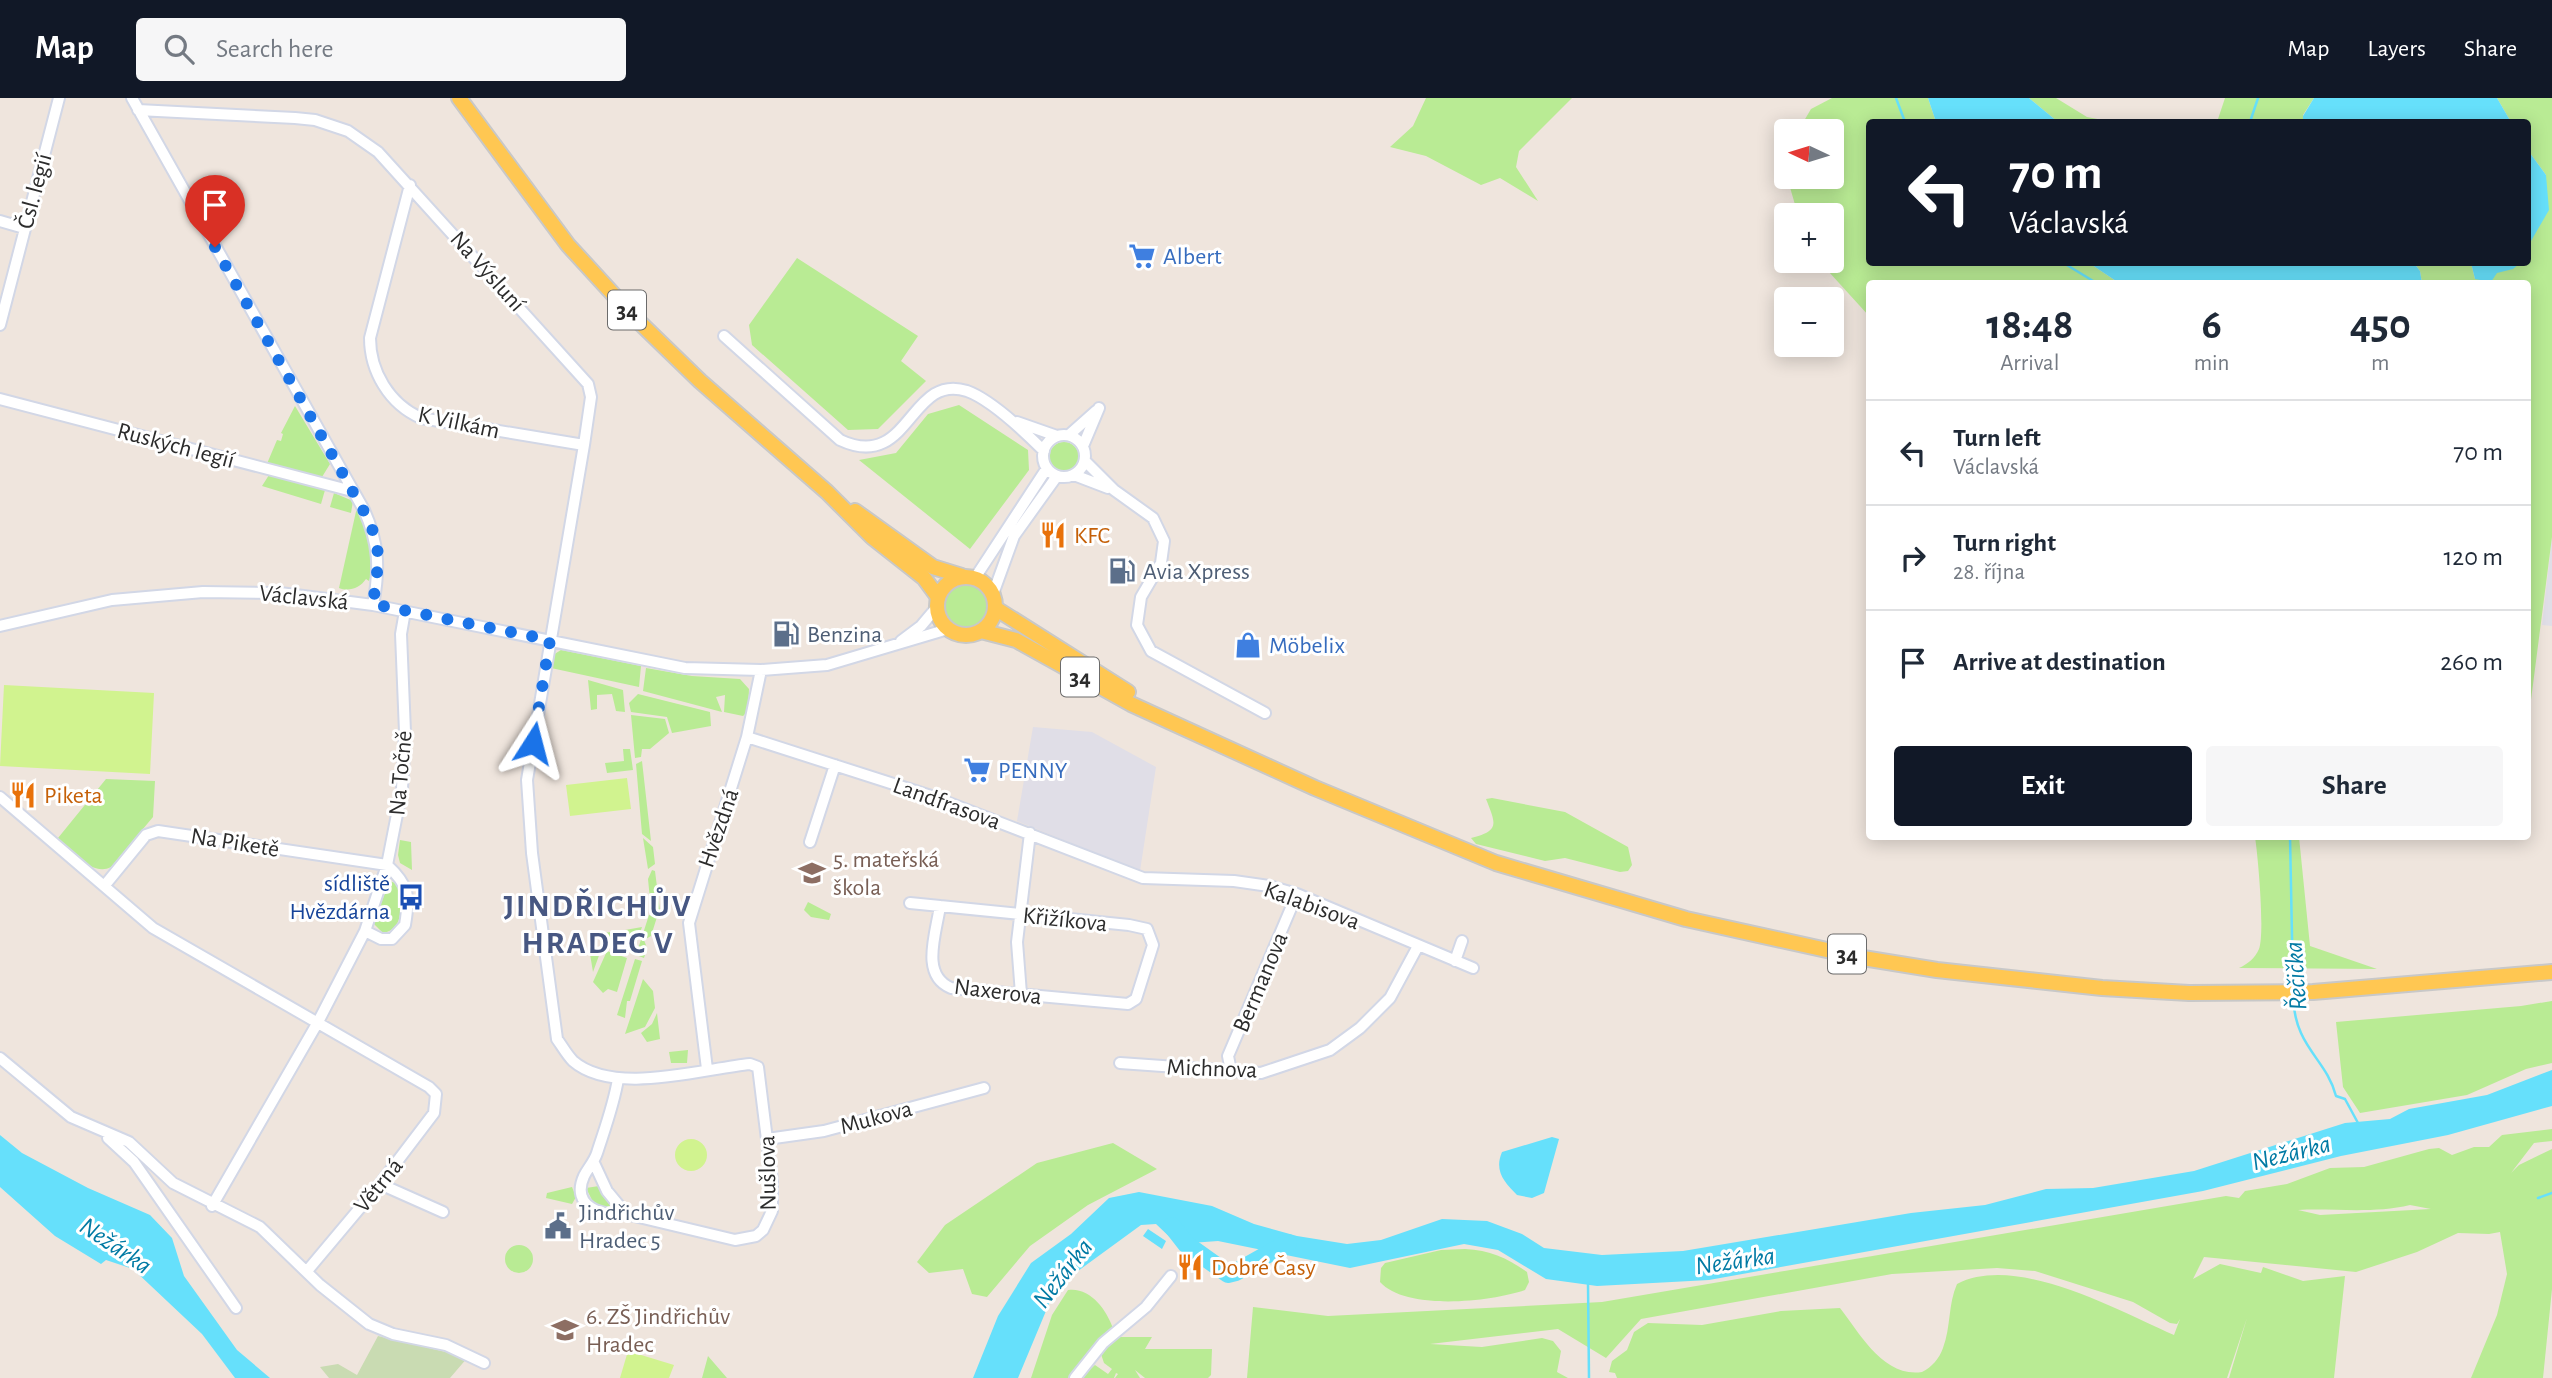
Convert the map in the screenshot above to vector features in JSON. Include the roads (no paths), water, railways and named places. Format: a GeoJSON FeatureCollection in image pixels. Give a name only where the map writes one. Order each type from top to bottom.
{"type":"FeatureCollection","features":[{"type":"Feature","properties":{"kind":"main road","name":"34"},"geometry":{"type":"LineString","coordinates":[[459,98],[568,245],[625,309],[700,381],[827,492],[872,537],[924,578],[937,602]]}},
{"type":"Feature","properties":{"kind":"main road","name":"34"},"geometry":{"type":"LineString","coordinates":[[827,492],[933,567],[969,577]]}},
{"type":"Feature","properties":{"kind":"main road"},"geometry":{"type":"LineString","coordinates":[[969,577],[994,601],[990,622],[981,631],[964,635],[948,629],[941,621],[937,602],[946,584],[969,577]]}},
{"type":"Feature","properties":{"kind":"main road","name":"34"},"geometry":{"type":"LineString","coordinates":[[994,601],[1180,724]]}},
{"type":"Feature","properties":{"kind":"main road","name":"34"},"geometry":{"type":"LineString","coordinates":[[981,631],[1016,640],[1131,704],[1180,724],[1315,788],[1496,863],[1686,919],[1863,958],[1937,970],[2102,988],[2189,993],[2314,992],[2552,972]]}},
{"type":"Feature","properties":{"kind":"street","name":"Čsl. legií"},"geometry":{"type":"LineString","coordinates":[[0,325],[59,98]]}},
{"type":"Feature","properties":{"kind":"street"},"geometry":{"type":"LineString","coordinates":[[132,98],[367,517],[378,548],[379,572],[373,604]]}},
{"type":"Feature","properties":{"kind":"street","name":"Na Výsluní"},"geometry":{"type":"LineString","coordinates":[[138,110],[295,118],[332,125],[366,142],[410,185],[585,377],[591,397],[527,779],[547,979],[557,1039],[572,1060],[583,1067],[618,1079]]}},
{"type":"Feature","properties":{"kind":"street","name":"K Vilkám"},"geometry":{"type":"LineString","coordinates":[[410,185],[370,338],[373,362],[386,389],[399,404],[421,418],[584,445]]}},
{"type":"Feature","properties":{"kind":"street"},"geometry":{"type":"LineString","coordinates":[[0,222],[24,228]]}},
{"type":"Feature","properties":{"kind":"street"},"geometry":{"type":"LineString","coordinates":[[724,336],[840,440],[856,447],[875,448],[896,437],[933,394],[949,390],[967,391],[1011,419],[1044,450],[1047,468],[1057,476],[1073,475],[1114,490]]}},
{"type":"Feature","properties":{"kind":"street","name":"Ruských legií"},"geometry":{"type":"LineString","coordinates":[[0,399],[352,491]]}},
{"type":"Feature","properties":{"kind":"street"},"geometry":{"type":"LineString","coordinates":[[1011,419],[1057,436],[1069,435],[1099,408],[1083,446],[1085,461],[1114,490],[1153,518],[1164,541],[1161,563],[1141,597],[1137,625],[1151,651],[1265,713]]}},
{"type":"Feature","properties":{"kind":"street"},"geometry":{"type":"LineString","coordinates":[[1069,435],[1083,446]]}},
{"type":"Feature","properties":{"kind":"street"},"geometry":{"type":"LineString","coordinates":[[1044,450],[1057,436]]}},
{"type":"Feature","properties":{"kind":"street"},"geometry":{"type":"LineString","coordinates":[[1073,475],[1085,461]]}},
{"type":"Feature","properties":{"kind":"street"},"geometry":{"type":"LineString","coordinates":[[969,577],[1047,468]]}},
{"type":"Feature","properties":{"kind":"street"},"geometry":{"type":"LineString","coordinates":[[994,601],[1014,536],[1057,476]]}},
{"type":"Feature","properties":{"kind":"street","name":"Václavská"},"geometry":{"type":"LineString","coordinates":[[0,626],[112,600],[203,592],[280,593],[373,604],[685,668],[761,670],[827,665],[948,629]]}},
{"type":"Feature","properties":{"kind":"street","name":"Václavská"},"geometry":{"type":"LineString","coordinates":[[897,645],[921,626],[937,602]]}},
{"type":"Feature","properties":{"kind":"street","name":"Na Točně"},"geometry":{"type":"LineString","coordinates":[[365,931],[387,865],[402,789],[405,732],[401,634],[405,611]]}},
{"type":"Feature","properties":{"kind":"street","name":"Hvězdná"},"geometry":{"type":"LineString","coordinates":[[707,1069],[689,923],[747,737],[761,670]]}},
{"type":"Feature","properties":{"kind":"street","name":"Landfrasova"},"geometry":{"type":"LineString","coordinates":[[747,737],[1030,833],[1143,878]]}},
{"type":"Feature","properties":{"kind":"street"},"geometry":{"type":"LineString","coordinates":[[810,842],[835,765]]}},
{"type":"Feature","properties":{"kind":"street"},"geometry":{"type":"LineString","coordinates":[[0,797],[153,928],[317,1022]]}},
{"type":"Feature","properties":{"kind":"street","name":"Na Piketě"},"geometry":{"type":"LineString","coordinates":[[105,885],[146,835],[158,831],[387,865]]}},
{"type":"Feature","properties":{"kind":"street"},"geometry":{"type":"LineString","coordinates":[[1021,994],[1017,942],[1030,833]]}},
{"type":"Feature","properties":{"kind":"street"},"geometry":{"type":"LineString","coordinates":[[212,1206],[317,1022],[365,931],[381,939],[392,939],[405,925],[407,891],[403,880],[387,865]]}},
{"type":"Feature","properties":{"kind":"street","name":"Kalabisova"},"geometry":{"type":"LineString","coordinates":[[1143,878],[1234,881],[1297,894],[1473,968]]}},
{"type":"Feature","properties":{"kind":"street","name":"Bermanova"},"geometry":{"type":"LineString","coordinates":[[1231,1071],[1228,1056],[1297,894]]}},
{"type":"Feature","properties":{"kind":"street","name":"Křižíkova"},"geometry":{"type":"LineString","coordinates":[[910,903],[1147,929],[1153,944],[1136,999]]}},
{"type":"Feature","properties":{"kind":"street","name":"Naxerova"},"geometry":{"type":"LineString","coordinates":[[940,906],[932,971],[939,983],[951,988],[1122,1005],[1136,999]]}},
{"type":"Feature","properties":{"kind":"street"},"geometry":{"type":"LineString","coordinates":[[1454,961],[1462,941]]}},
{"type":"Feature","properties":{"kind":"street","name":"Michnova"},"geometry":{"type":"LineString","coordinates":[[1120,1063],[1261,1073],[1330,1050],[1360,1028],[1390,998],[1418,946]]}},
{"type":"Feature","properties":{"kind":"street","name":"Větrná"},"geometry":{"type":"LineString","coordinates":[[307,1270],[380,1184],[433,1113],[436,1094],[429,1087],[317,1022]]}},
{"type":"Feature","properties":{"kind":"street"},"geometry":{"type":"LineString","coordinates":[[0,1058],[71,1117],[129,1142],[173,1183],[212,1206],[260,1227],[320,1285],[369,1324],[393,1334],[446,1345],[484,1363]]}},
{"type":"Feature","properties":{"kind":"street","name":"Nušlova"},"geometry":{"type":"LineString","coordinates":[[594,1163],[582,1185],[587,1203],[600,1214],[626,1214],[735,1240],[756,1236],[769,1221],[772,1211],[758,1067],[750,1064],[707,1069]]}},
{"type":"Feature","properties":{"kind":"street"},"geometry":{"type":"LineString","coordinates":[[626,1214],[607,1191],[594,1163],[618,1079],[707,1069]]}},
{"type":"Feature","properties":{"kind":"street","name":"Mukova"},"geometry":{"type":"LineString","coordinates":[[767,1139],[824,1131],[984,1088]]}},
{"type":"Feature","properties":{"kind":"street"},"geometry":{"type":"LineString","coordinates":[[102,1132],[134,1162],[236,1308]]}},
{"type":"Feature","properties":{"kind":"street"},"geometry":{"type":"LineString","coordinates":[[380,1184],[443,1212]]}},
{"type":"Feature","properties":{"kind":"street"},"geometry":{"type":"LineString","coordinates":[[1075,1378],[1103,1343],[1146,1307],[1171,1276]]}},
{"type":"Feature","properties":{"kind":"water"},"geometry":{"type":"Polygon","coordinates":[[[1928,98],[2029,98],[2054,119],[1935,119],[1928,98]]]}},
{"type":"Feature","properties":{"kind":"water"},"geometry":{"type":"Polygon","coordinates":[[[2314,98],[2497,98],[2509,119],[2303,119],[2314,98]]]}},
{"type":"Feature","properties":{"kind":"water"},"geometry":{"type":"Polygon","coordinates":[[[2531,154],[2546,175],[2549,210],[2531,241],[2531,154]]]}},
{"type":"Feature","properties":{"kind":"water"},"geometry":{"type":"Polygon","coordinates":[[[2094,266],[2416,266],[2422,280],[2114,280],[2094,266]]]}},
{"type":"Feature","properties":{"kind":"water"},"geometry":{"type":"Polygon","coordinates":[[[2472,266],[2516,266],[2497,273],[2492,280],[2475,279],[2472,266]]]}},
{"type":"Feature","properties":{"kind":"water","name":"Nežárka"},"geometry":{"type":"Polygon","coordinates":[[[2552,1070],[2552,1106],[2448,1135],[2341,1156],[2203,1191],[1709,1280],[1597,1286],[1546,1279],[1498,1250],[1464,1244],[1350,1268],[1218,1241],[1177,1244],[1156,1224],[1141,1225],[1056,1287],[1018,1378],[973,1378],[998,1316],[1031,1263],[1071,1234],[1109,1198],[1139,1192],[1212,1206],[1254,1224],[1297,1236],[1347,1244],[1381,1240],[1442,1219],[1487,1221],[1522,1234],[1544,1248],[1602,1255],[1683,1251],[1911,1213],[1985,1205],[2046,1189],[2093,1188],[2194,1171],[2345,1123],[2390,1119],[2409,1109],[2487,1095],[2552,1070]]]}},
{"type":"Feature","properties":{"kind":"water","name":"Nežárka"},"geometry":{"type":"Polygon","coordinates":[[[0,1135],[22,1153],[88,1188],[150,1215],[172,1238],[184,1276],[237,1350],[270,1378],[235,1378],[202,1334],[133,1269],[106,1260],[101,1264],[55,1236],[0,1187],[0,1135]]]}},
{"type":"Feature","properties":{"kind":"water"},"geometry":{"type":"Polygon","coordinates":[[[1552,1137],[1559,1139],[1544,1193],[1532,1198],[1517,1195],[1504,1181],[1500,1171],[1502,1152],[1552,1137]]]}},
{"type":"Feature","properties":{"kind":"water"},"geometry":{"type":"Polygon","coordinates":[[[1148,1229],[1166,1241],[1162,1249],[1143,1236],[1148,1229]]]}},
{"type":"Feature","properties":{"kind":"waterway","name":"Řečička"},"geometry":{"type":"LineString","coordinates":[[1896,98],[1904,119]]}},
{"type":"Feature","properties":{"kind":"waterway"},"geometry":{"type":"LineString","coordinates":[[2251,119],[2258,98]]}},
{"type":"Feature","properties":{"kind":"waterway","name":"Řečička"},"geometry":{"type":"LineString","coordinates":[[2069,266],[2091,280]]}},
{"type":"Feature","properties":{"kind":"waterway","name":"Řečička"},"geometry":{"type":"LineString","coordinates":[[2290,840],[2293,987]]}},
{"type":"Feature","properties":{"kind":"waterway","name":"Řečička"},"geometry":{"type":"LineString","coordinates":[[2293,997],[2299,1029],[2305,1041],[2325,1072],[2336,1096],[2345,1099],[2358,1123]]}},
{"type":"Feature","properties":{"kind":"waterway"},"geometry":{"type":"LineString","coordinates":[[2538,1198],[2552,1193]]}},
{"type":"Feature","properties":{"kind":"waterway"},"geometry":{"type":"LineString","coordinates":[[1172,1226],[1186,1244],[1228,1274],[1288,1243]]}},
{"type":"Feature","properties":{"kind":"waterway"},"geometry":{"type":"LineString","coordinates":[[1588,1284],[1589,1378]]}},
{"type":"Feature","properties":{"kind":"place","name":"Albert"},"geometry":{"type":"Point","coordinates":[1142,256]}},
{"type":"Feature","properties":{"kind":"place","name":"KFC"},"geometry":{"type":"Point","coordinates":[1053,535]}},
{"type":"Feature","properties":{"kind":"place","name":"Avia Xpress"},"geometry":{"type":"Point","coordinates":[1122,571]}},
{"type":"Feature","properties":{"kind":"place","name":"Benzina"},"geometry":{"type":"Point","coordinates":[786,634]}},
{"type":"Feature","properties":{"kind":"place","name":"Möbelix"},"geometry":{"type":"Point","coordinates":[1248,645]}},
{"type":"Feature","properties":{"kind":"place","name":"PENNY"},"geometry":{"type":"Point","coordinates":[977,770]}},
{"type":"Feature","properties":{"kind":"place","name":"Piketa"},"geometry":{"type":"Point","coordinates":[23,795]}},
{"type":"Feature","properties":{"kind":"place","name":"5. mateřská škola"},"geometry":{"type":"Point","coordinates":[812,873]}},
{"type":"Feature","properties":{"kind":"place","name":"sídliště Hvězdárna"},"geometry":{"type":"Point","coordinates":[411,897]}},
{"type":"Feature","properties":{"kind":"place","name":"Jindřichův Hradec 5"},"geometry":{"type":"Point","coordinates":[558,1226]}},
{"type":"Feature","properties":{"kind":"place","name":"Dobré Časy"},"geometry":{"type":"Point","coordinates":[1190,1267]}},
{"type":"Feature","properties":{"kind":"place","name":"6. ZŠ Jindřichův Hradec"},"geometry":{"type":"Point","coordinates":[565,1330]}},
{"type":"Feature","properties":{"kind":"district","name":"JINDŘICHŮV HRADEC V"},"geometry":{"type":"Point","coordinates":[598,924]}}]}
